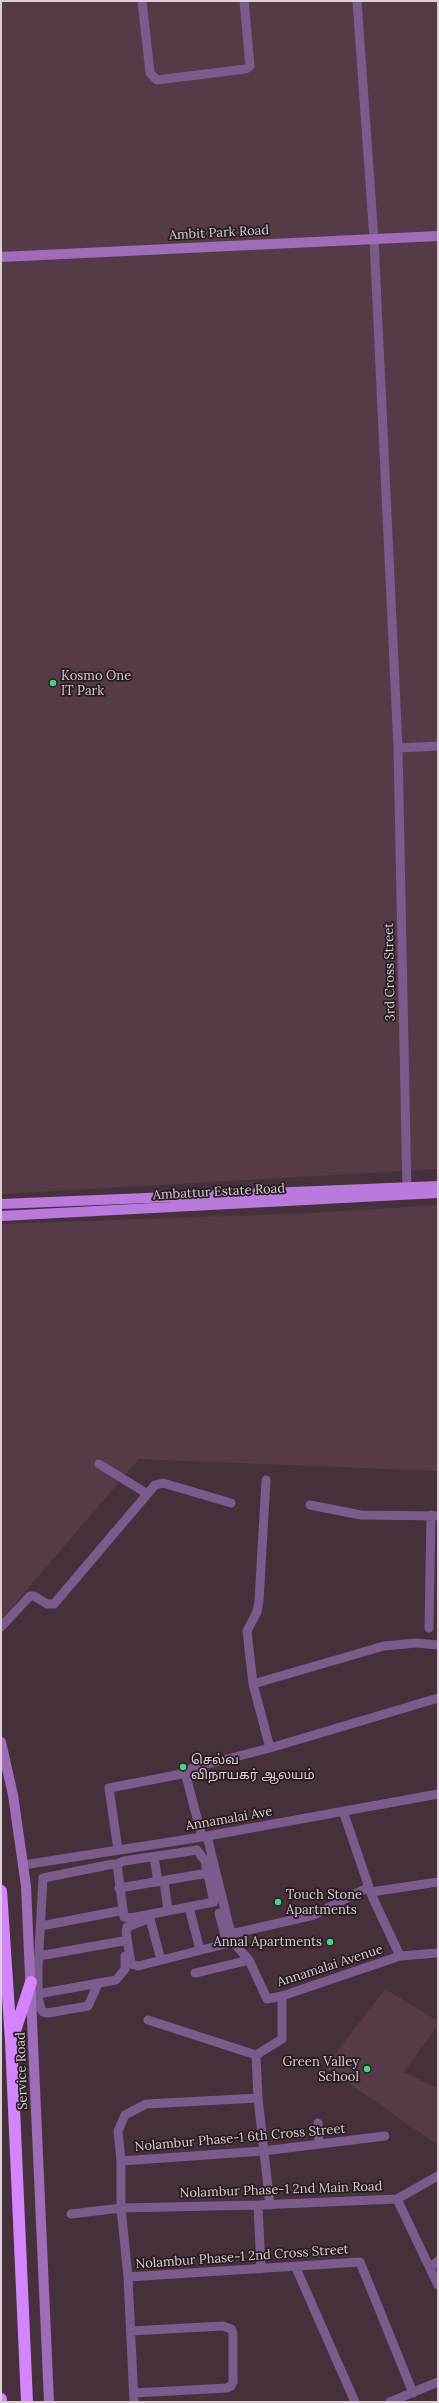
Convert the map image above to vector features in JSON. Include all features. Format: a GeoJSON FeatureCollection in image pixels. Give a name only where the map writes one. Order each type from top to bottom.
{"type":"FeatureCollection","features":[{"type":"Feature","properties":{"kind":"highway"},"geometry":{"type":"LineString","coordinates":[[1,1891],[12,2041],[27,2402]]}},
{"type":"Feature","properties":{"kind":"highway"},"geometry":{"type":"LineString","coordinates":[[12,2041],[31,1982]]}},
{"type":"Feature","properties":{"kind":"main road","name":"Ambattur Estate Road"},"geometry":{"type":"LineString","coordinates":[[1,1216],[407,1191],[438,1186]]}},
{"type":"Feature","properties":{"kind":"main road","name":"Ambattur Estate Road"},"geometry":{"type":"LineString","coordinates":[[1,1204],[407,1191],[438,1193]]}},
{"type":"Feature","properties":{"kind":"street"},"geometry":{"type":"LineString","coordinates":[[142,1],[150,73],[157,80],[246,69],[250,66],[244,1]]}},
{"type":"Feature","properties":{"kind":"street","name":"3rd Cross Street"},"geometry":{"type":"LineString","coordinates":[[357,1],[374,239],[398,748],[407,1191]]}},
{"type":"Feature","properties":{"kind":"street","name":"Ambit Park Road"},"geometry":{"type":"LineString","coordinates":[[1,257],[438,236]]}},
{"type":"Feature","properties":{"kind":"street"},"geometry":{"type":"LineString","coordinates":[[398,748],[438,746]]}},
{"type":"Feature","properties":{"kind":"street"},"geometry":{"type":"LineString","coordinates":[[99,1464],[146,1494]]}},
{"type":"Feature","properties":{"kind":"street"},"geometry":{"type":"LineString","coordinates":[[266,1480],[259,1601],[257,1612],[247,1631],[253,1684],[270,1748]]}},
{"type":"Feature","properties":{"kind":"street"},"geometry":{"type":"LineString","coordinates":[[1,1627],[30,1596],[34,1596],[47,1604],[54,1604],[155,1485],[163,1483],[231,1503]]}},
{"type":"Feature","properties":{"kind":"street"},"geometry":{"type":"LineString","coordinates":[[310,1505],[361,1515],[435,1516],[429,1628]]}},
{"type":"Feature","properties":{"kind":"street"},"geometry":{"type":"LineString","coordinates":[[253,1684],[384,1646],[416,1643],[438,1645]]}},
{"type":"Feature","properties":{"kind":"street"},"geometry":{"type":"LineString","coordinates":[[38,1994],[116,1980],[125,1969],[123,1941],[112,1864],[114,1851],[109,1788],[187,1773],[192,1768],[270,1748],[438,1698]]}},
{"type":"Feature","properties":{"kind":"street","name":"Service Road"},"geometry":{"type":"LineString","coordinates":[[1,1742],[13,1794],[23,1866],[31,1982],[49,2402]]}},
{"type":"Feature","properties":{"kind":"street"},"geometry":{"type":"LineString","coordinates":[[187,1773],[204,1837],[211,1872],[230,1940],[249,1960],[195,1973]]}},
{"type":"Feature","properties":{"kind":"street","name":"Annamalai Ave"},"geometry":{"type":"LineString","coordinates":[[23,1866],[204,1837],[438,1794]]}},
{"type":"Feature","properties":{"kind":"street"},"geometry":{"type":"LineString","coordinates":[[343,1811],[370,1889],[400,1956]]}},
{"type":"Feature","properties":{"kind":"street"},"geometry":{"type":"LineString","coordinates":[[197,1850],[211,1872],[214,1902],[131,1918],[124,1917],[117,1864],[154,1856],[197,1850]]}},
{"type":"Feature","properties":{"kind":"street"},"geometry":{"type":"LineString","coordinates":[[154,1856],[168,1911]]}},
{"type":"Feature","properties":{"kind":"street"},"geometry":{"type":"LineString","coordinates":[[43,1862],[38,1994],[43,2012],[88,2006],[98,1984]]}},
{"type":"Feature","properties":{"kind":"street"},"geometry":{"type":"LineString","coordinates":[[43,1878],[112,1864]]}},
{"type":"Feature","properties":{"kind":"street"},"geometry":{"type":"LineString","coordinates":[[119,1888],[211,1872]]}},
{"type":"Feature","properties":{"kind":"street"},"geometry":{"type":"LineString","coordinates":[[220,1905],[136,1922],[127,1927],[131,1964],[138,1966],[200,1950],[314,1915],[370,1889],[438,1882]]}},
{"type":"Feature","properties":{"kind":"street"},"geometry":{"type":"LineString","coordinates":[[41,1926],[119,1911]]}},
{"type":"Feature","properties":{"kind":"street"},"geometry":{"type":"LineString","coordinates":[[190,1911],[200,1950]]}},
{"type":"Feature","properties":{"kind":"street"},"geometry":{"type":"LineString","coordinates":[[150,1919],[161,1960]]}},
{"type":"Feature","properties":{"kind":"street"},"geometry":{"type":"LineString","coordinates":[[39,1956],[123,1941]]}},
{"type":"Feature","properties":{"kind":"street","name":"Annamalai Avenue"},"geometry":{"type":"LineString","coordinates":[[249,1960],[267,1999],[282,1996],[400,1956],[438,1953]]}},
{"type":"Feature","properties":{"kind":"street"},"geometry":{"type":"LineString","coordinates":[[148,2020],[256,2055],[282,2039],[282,1996]]}},
{"type":"Feature","properties":{"kind":"street"},"geometry":{"type":"LineString","coordinates":[[256,2055],[258,2098],[270,2205]]}},
{"type":"Feature","properties":{"kind":"street"},"geometry":{"type":"LineString","coordinates":[[131,2331],[223,2326],[231,2328],[233,2333],[233,2382],[231,2386],[227,2388],[134,2397],[128,2277],[121,2208],[121,2161],[118,2131],[125,2116],[134,2109],[146,2104],[258,2098]]}},
{"type":"Feature","properties":{"kind":"street"},"geometry":{"type":"LineString","coordinates":[[318,2123],[319,2144]]}},
{"type":"Feature","properties":{"kind":"street","name":"Nolambur Phase-1 6th Cross Street"},"geometry":{"type":"LineString","coordinates":[[121,2161],[263,2151],[385,2136]]}},
{"type":"Feature","properties":{"kind":"street"},"geometry":{"type":"LineString","coordinates":[[397,2199],[438,2176]]}},
{"type":"Feature","properties":{"kind":"street","name":"Nolambur Phase-1 2nd Main Road"},"geometry":{"type":"LineString","coordinates":[[71,2214],[121,2208],[258,2206],[397,2199],[438,2285]]}},
{"type":"Feature","properties":{"kind":"street"},"geometry":{"type":"LineString","coordinates":[[258,2206],[261,2269]]}},
{"type":"Feature","properties":{"kind":"street"},"geometry":{"type":"LineString","coordinates":[[430,2267],[438,2261]]}},
{"type":"Feature","properties":{"kind":"street","name":"Nolambur Phase-1 2nd Cross Street"},"geometry":{"type":"LineString","coordinates":[[128,2277],[296,2268],[360,2262],[413,2393]]}},
{"type":"Feature","properties":{"kind":"street"},"geometry":{"type":"LineString","coordinates":[[296,2268],[355,2402]]}},
{"type":"Feature","properties":{"kind":"street"},"geometry":{"type":"LineString","coordinates":[[390,2402],[438,2382]]}},
{"type":"Feature","properties":{"kind":"shaded area"},"geometry":{"type":"Polygon","coordinates":[[[1,1],[438,1],[438,1169],[1,1194],[1,1]]]}},
{"type":"Feature","properties":{"kind":"shaded area"},"geometry":{"type":"Polygon","coordinates":[[[438,1205],[438,1471],[139,1459],[1,1620],[1,1224],[313,1213],[438,1205]]]}},
{"type":"Feature","properties":{"kind":"shaded area","name":"Green Valley School"},"geometry":{"type":"Polygon","coordinates":[[[385,1989],[438,2021],[438,2025],[404,2072],[438,2089],[438,2145],[325,2067],[385,1989]]]}},
{"type":"Feature","properties":{"kind":"place","name":"Kosmo One IT Park"},"geometry":{"type":"Point","coordinates":[53,683]}},
{"type":"Feature","properties":{"kind":"place","name":"செல்வ விநாயகர் ஆலயம்"},"geometry":{"type":"Point","coordinates":[183,1767]}},
{"type":"Feature","properties":{"kind":"place","name":"Touch Stone Apartments"},"geometry":{"type":"Point","coordinates":[278,1902]}},
{"type":"Feature","properties":{"kind":"place","name":"Annal Apartments"},"geometry":{"type":"Point","coordinates":[330,1942]}},
{"type":"Feature","properties":{"kind":"place","name":"Green Valley School"},"geometry":{"type":"Point","coordinates":[367,2069]}}]}
